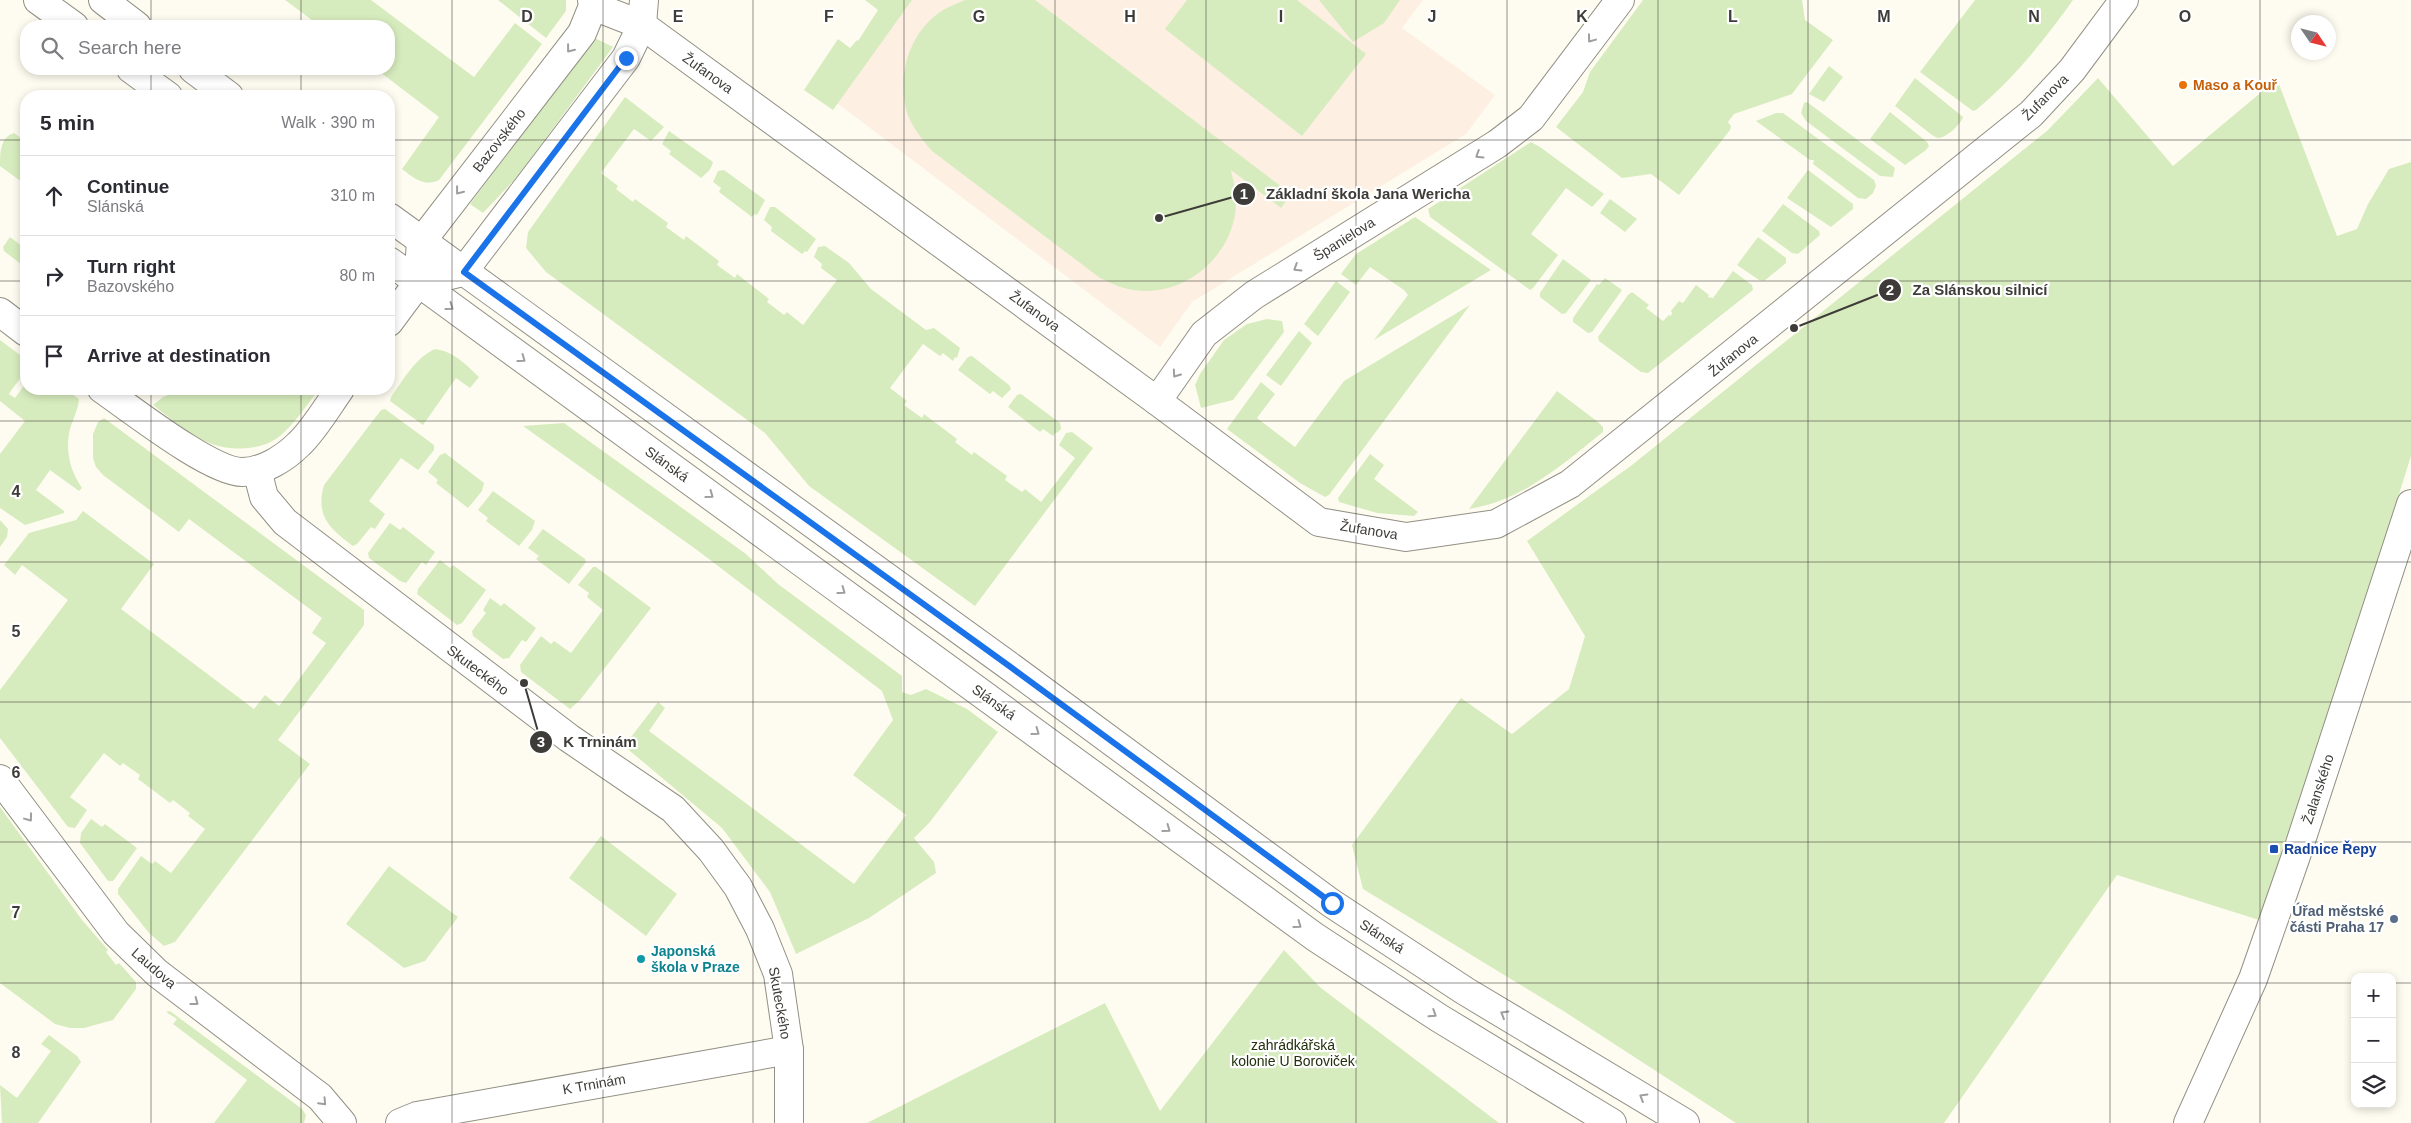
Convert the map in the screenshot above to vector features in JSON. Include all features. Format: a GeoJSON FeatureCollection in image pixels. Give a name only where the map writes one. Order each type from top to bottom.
{"type":"FeatureCollection","features":[{"type":"Feature","properties":{"kind":"street"},"geometry":{"type":"LineString","coordinates":[[38,0],[66,20]]}},
{"type":"Feature","properties":{"kind":"street"},"geometry":{"type":"LineString","coordinates":[[103,0],[129,20]]}},
{"type":"Feature","properties":{"kind":"street","name":"Španielova"},"geometry":{"type":"LineString","coordinates":[[1157,401],[1204,334],[1254,295],[1497,144],[1531,118],[1620,0]]}},
{"type":"Feature","properties":{"kind":"street","name":"Žufanova"},"geometry":{"type":"LineString","coordinates":[[593,3],[643,12],[1319,522],[1406,537],[1496,524],[1570,484],[2031,114],[2072,70],[2124,0]]}},
{"type":"Feature","properties":{"kind":"street","name":"Bazovského"},"geometry":{"type":"LineString","coordinates":[[421,242],[582,32],[593,3]]}},
{"type":"Feature","properties":{"kind":"street"},"geometry":{"type":"LineString","coordinates":[[418,283],[464,272],[626,58],[643,12]]}},
{"type":"Feature","properties":{"kind":"street"},"geometry":{"type":"LineString","coordinates":[[139,75],[160,90]]}},
{"type":"Feature","properties":{"kind":"street"},"geometry":{"type":"LineString","coordinates":[[201,75],[221,90]]}},
{"type":"Feature","properties":{"kind":"street","name":"Slánská"},"geometry":{"type":"LineString","coordinates":[[395,222],[1012,668],[1332,903],[1465,991],[1684,1123]]}},
{"type":"Feature","properties":{"kind":"street"},"geometry":{"type":"LineString","coordinates":[[395,314],[418,283],[421,242]]}},
{"type":"Feature","properties":{"kind":"street","name":"Slánská"},"geometry":{"type":"LineString","coordinates":[[395,266],[1315,937],[1440,1018],[1612,1123]]}},
{"type":"Feature","properties":{"kind":"street"},"geometry":{"type":"LineString","coordinates":[[0,312],[20,327]]}},
{"type":"Feature","properties":{"kind":"street"},"geometry":{"type":"LineString","coordinates":[[111,395],[211,463],[240,472],[257,470],[271,465],[300,444],[336,395]]}},
{"type":"Feature","properties":{"kind":"street","name":"Skuteckého"},"geometry":{"type":"LineString","coordinates":[[257,470],[264,497],[285,522],[569,738],[672,809],[711,850],[738,887],[760,929],[778,974],[789,1050],[789,1123]]}},
{"type":"Feature","properties":{"kind":"street","name":"Žalanského"},"geometry":{"type":"LineString","coordinates":[[2188,1123],[2253,978],[2299,847],[2411,504]]}},
{"type":"Feature","properties":{"kind":"street","name":"Laudova"},"geometry":{"type":"LineString","coordinates":[[0,779],[116,933],[156,973],[320,1097],[342,1123]]}},
{"type":"Feature","properties":{"kind":"street","name":"K Trninám"},"geometry":{"type":"LineString","coordinates":[[400,1123],[417,1116],[789,1050]]}},
{"type":"Feature","properties":{"kind":"shaded area"},"geometry":{"type":"Polygon","coordinates":[[[912,0],[1423,0],[1402,28],[1495,95],[1466,134],[1192,302],[1160,347],[837,103],[912,0]]]}},
{"type":"Feature","properties":{"kind":"green space"},"geometry":{"type":"Polygon","coordinates":[[[285,0],[371,0],[474,77],[515,23],[542,44],[439,180],[429,183],[415,179],[402,169],[439,117],[384,75],[395,75],[395,20],[312,20],[285,0]]]}},
{"type":"Feature","properties":{"kind":"green space"},"geometry":{"type":"Polygon","coordinates":[[[498,0],[566,0],[566,11],[546,38],[498,0]]]}},
{"type":"Feature","properties":{"kind":"green space"},"geometry":{"type":"Polygon","coordinates":[[[865,0],[912,0],[833,110],[804,90],[838,39],[850,48],[858,41],[878,10],[865,0]]]}},
{"type":"Feature","properties":{"kind":"green space"},"geometry":{"type":"Polygon","coordinates":[[[965,0],[1035,0],[1291,194],[1281,208],[1231,170],[1236,199],[1233,223],[1226,241],[1202,271],[1185,281],[1167,288],[1148,291],[1124,288],[1100,278],[932,151],[910,121],[906,109],[903,81],[909,53],[922,29],[932,18],[943,10],[965,0]]]}},
{"type":"Feature","properties":{"kind":"green space"},"geometry":{"type":"Polygon","coordinates":[[[1187,0],[1297,0],[1366,54],[1302,136],[1165,29],[1187,0]]]}},
{"type":"Feature","properties":{"kind":"green space"},"geometry":{"type":"Polygon","coordinates":[[[1319,0],[1400,0],[1384,23],[1353,42],[1319,0]]]}},
{"type":"Feature","properties":{"kind":"green space"},"geometry":{"type":"Polygon","coordinates":[[[1643,0],[1802,0],[1805,20],[1833,40],[1792,94],[1734,114],[1728,122],[1731,126],[1730,130],[1679,195],[1651,174],[1622,178],[1556,127],[1583,92],[1590,72],[1643,0]]]}},
{"type":"Feature","properties":{"kind":"green space"},"geometry":{"type":"Polygon","coordinates":[[[1975,0],[2073,0],[2017,71],[1991,97],[1973,111],[1920,72],[1975,0]]]}},
{"type":"Feature","properties":{"kind":"green space"},"geometry":{"type":"Polygon","coordinates":[[[593,37],[613,47],[518,176],[483,213],[470,204],[593,37]]]}},
{"type":"Feature","properties":{"kind":"green space"},"geometry":{"type":"Polygon","coordinates":[[[1829,66],[1843,77],[1824,102],[1809,94],[1829,66]]]}},
{"type":"Feature","properties":{"kind":"green space"},"geometry":{"type":"Polygon","coordinates":[[[1915,78],[1963,117],[1960,123],[1946,136],[1938,138],[1932,135],[1895,106],[1915,78]]]}},
{"type":"Feature","properties":{"kind":"green space"},"geometry":{"type":"Polygon","coordinates":[[[2098,78],[2173,166],[2277,79],[2337,236],[2357,229],[2368,204],[2389,169],[2411,162],[2411,456],[2335,698],[2259,920],[2117,875],[1944,1123],[1736,1123],[1565,1012],[1363,889],[1352,845],[1461,698],[1512,734],[1569,689],[1585,636],[1527,541],[1632,465],[2048,130],[2098,78]]]}},
{"type":"Feature","properties":{"kind":"green space"},"geometry":{"type":"Polygon","coordinates":[[[625,97],[664,127],[651,141],[634,129],[601,173],[618,186],[616,189],[633,202],[635,199],[668,223],[666,227],[684,240],[686,236],[719,261],[717,265],[735,278],[737,274],[769,299],[767,302],[784,315],[787,312],[803,325],[837,280],[821,268],[822,264],[814,257],[818,247],[825,246],[849,263],[871,289],[926,330],[934,328],[960,348],[957,358],[955,357],[953,361],[943,353],[940,356],[923,344],[890,388],[907,401],[904,405],[922,418],[924,414],[957,439],[955,442],[972,455],[974,452],[1007,476],[1005,480],[1022,492],[1025,489],[1041,502],[1075,458],[1059,445],[1066,433],[1072,432],[1093,448],[975,606],[809,486],[765,433],[546,272],[526,248],[528,232],[625,97]]]}},
{"type":"Feature","properties":{"kind":"green space"},"geometry":{"type":"Polygon","coordinates":[[[1807,102],[1895,168],[1893,177],[1880,176],[1806,121],[1801,113],[1804,103],[1807,102]]]}},
{"type":"Feature","properties":{"kind":"green space"},"geometry":{"type":"Polygon","coordinates":[[[1890,112],[1927,142],[1929,146],[1905,165],[1870,139],[1890,112]]]}},
{"type":"Feature","properties":{"kind":"green space"},"geometry":{"type":"Polygon","coordinates":[[[1776,113],[1783,113],[1874,180],[1876,186],[1873,193],[1866,199],[1858,198],[1813,164],[1814,160],[1810,160],[1756,121],[1776,113]]]}},
{"type":"Feature","properties":{"kind":"green space"},"geometry":{"type":"Polygon","coordinates":[[[669,131],[713,162],[710,170],[701,178],[669,154],[671,151],[662,144],[669,131]]]}},
{"type":"Feature","properties":{"kind":"green space"},"geometry":{"type":"Polygon","coordinates":[[[14,133],[20,138],[20,181],[0,166],[3,142],[9,135],[14,133]]]}},
{"type":"Feature","properties":{"kind":"green space"},"geometry":{"type":"Polygon","coordinates":[[[1531,142],[1604,194],[1592,207],[1566,188],[1531,234],[1558,255],[1530,290],[1430,217],[1428,209],[1531,142]]]}},
{"type":"Feature","properties":{"kind":"green space"},"geometry":{"type":"Polygon","coordinates":[[[724,170],[765,200],[757,215],[755,214],[752,217],[719,192],[721,188],[713,182],[718,171],[724,170]]]}},
{"type":"Feature","properties":{"kind":"green space"},"geometry":{"type":"Polygon","coordinates":[[[1808,170],[1853,204],[1853,209],[1831,227],[1787,198],[1808,170]]]}},
{"type":"Feature","properties":{"kind":"green space"},"geometry":{"type":"Polygon","coordinates":[[[1610,199],[1637,219],[1625,232],[1600,213],[1610,199]]]}},
{"type":"Feature","properties":{"kind":"green space"},"geometry":{"type":"Polygon","coordinates":[[[1783,204],[1819,231],[1820,235],[1798,254],[1792,253],[1762,231],[1783,204]]]}},
{"type":"Feature","properties":{"kind":"green space"},"geometry":{"type":"Polygon","coordinates":[[[770,207],[775,207],[816,239],[807,252],[805,251],[802,254],[771,231],[772,227],[764,220],[770,207]]]}},
{"type":"Feature","properties":{"kind":"green space"},"geometry":{"type":"Polygon","coordinates":[[[1415,217],[1491,270],[1374,340],[1408,295],[1404,290],[1370,267],[1356,285],[1341,274],[1356,254],[1415,217]]]}},
{"type":"Feature","properties":{"kind":"green space"},"geometry":{"type":"Polygon","coordinates":[[[10,237],[20,244],[20,263],[4,251],[3,247],[10,237]]]}},
{"type":"Feature","properties":{"kind":"green space"},"geometry":{"type":"Polygon","coordinates":[[[1758,237],[1786,258],[1786,263],[1764,281],[1759,280],[1737,265],[1758,237]]]}},
{"type":"Feature","properties":{"kind":"green space"},"geometry":{"type":"Polygon","coordinates":[[[1563,259],[1591,280],[1566,313],[1562,314],[1540,297],[1540,293],[1563,259]]]}},
{"type":"Feature","properties":{"kind":"green space"},"geometry":{"type":"Polygon","coordinates":[[[1733,271],[1752,285],[1753,290],[1648,373],[1641,372],[1599,341],[1598,337],[1632,292],[1649,305],[1646,308],[1663,321],[1669,315],[1671,316],[1671,311],[1679,301],[1683,303],[1696,285],[1709,295],[1708,297],[1713,298],[1733,271]]]}},
{"type":"Feature","properties":{"kind":"green space"},"geometry":{"type":"Polygon","coordinates":[[[1605,278],[1622,290],[1592,332],[1588,333],[1573,322],[1573,318],[1597,284],[1599,285],[1605,278]]]}},
{"type":"Feature","properties":{"kind":"green space"},"geometry":{"type":"Polygon","coordinates":[[[1336,281],[1350,292],[1318,336],[1304,324],[1336,281]]]}},
{"type":"Feature","properties":{"kind":"green space"},"geometry":{"type":"Polygon","coordinates":[[[1470,305],[1329,495],[1325,497],[1300,483],[1227,429],[1261,382],[1275,394],[1257,418],[1295,447],[1344,381],[1470,305]]]}},
{"type":"Feature","properties":{"kind":"green space"},"geometry":{"type":"Polygon","coordinates":[[[1267,319],[1282,321],[1284,332],[1233,400],[1201,408],[1195,385],[1200,374],[1224,340],[1247,324],[1267,319]]]}},
{"type":"Feature","properties":{"kind":"green space"},"geometry":{"type":"Polygon","coordinates":[[[1299,331],[1312,343],[1281,386],[1266,375],[1299,331]]]}},
{"type":"Feature","properties":{"kind":"green space"},"geometry":{"type":"Polygon","coordinates":[[[0,340],[20,355],[20,378],[9,394],[15,398],[20,391],[20,395],[73,395],[79,399],[77,411],[70,429],[68,452],[74,475],[82,488],[79,491],[50,470],[36,490],[64,511],[64,513],[25,525],[0,508],[0,454],[25,421],[0,401],[0,340]]]}},
{"type":"Feature","properties":{"kind":"green space"},"geometry":{"type":"Polygon","coordinates":[[[435,349],[448,353],[464,363],[479,377],[470,388],[456,378],[423,425],[390,401],[405,376],[428,353],[435,349]]]}},
{"type":"Feature","properties":{"kind":"green space"},"geometry":{"type":"Polygon","coordinates":[[[972,356],[1009,385],[1011,389],[1002,398],[993,391],[990,394],[958,370],[968,357],[972,356]]]}},
{"type":"Feature","properties":{"kind":"green space"},"geometry":{"type":"Polygon","coordinates":[[[1557,391],[1598,422],[1603,427],[1603,432],[1557,468],[1524,490],[1488,505],[1469,509],[1557,391]]]}},
{"type":"Feature","properties":{"kind":"green space"},"geometry":{"type":"Polygon","coordinates":[[[1021,394],[1060,423],[1061,429],[1053,436],[1043,429],[1040,432],[1008,407],[1017,395],[1021,394]]]}},
{"type":"Feature","properties":{"kind":"green space"},"geometry":{"type":"Polygon","coordinates":[[[168,395],[315,395],[296,420],[276,439],[248,448],[220,446],[196,437],[153,405],[168,395]]]}},
{"type":"Feature","properties":{"kind":"green space"},"geometry":{"type":"Polygon","coordinates":[[[385,409],[434,445],[434,450],[418,470],[401,458],[369,501],[385,514],[375,529],[371,527],[357,544],[353,546],[326,521],[322,505],[324,485],[381,410],[385,409]]]}},
{"type":"Feature","properties":{"kind":"green space"},"geometry":{"type":"Polygon","coordinates":[[[104,418],[364,610],[364,625],[278,740],[310,764],[175,942],[164,946],[149,933],[118,894],[118,889],[141,856],[152,864],[155,861],[171,873],[205,829],[188,816],[190,813],[173,800],[170,803],[138,779],[140,775],[123,763],[120,766],[104,753],[70,797],[87,810],[75,828],[68,827],[0,738],[0,690],[68,600],[22,565],[15,575],[4,565],[29,533],[76,520],[83,511],[154,564],[121,609],[254,709],[265,695],[279,706],[326,643],[312,633],[322,618],[189,519],[179,532],[103,475],[96,467],[93,458],[93,434],[98,422],[104,418]]]}},
{"type":"Feature","properties":{"kind":"green space"},"geometry":{"type":"Polygon","coordinates":[[[564,423],[746,554],[778,584],[902,676],[902,692],[911,695],[926,689],[967,709],[998,732],[930,822],[914,838],[934,862],[936,873],[869,918],[796,954],[770,892],[722,828],[624,746],[658,702],[665,708],[649,731],[854,884],[906,815],[853,775],[893,720],[882,691],[697,550],[523,426],[564,423]]]}},
{"type":"Feature","properties":{"kind":"green space"},"geometry":{"type":"Polygon","coordinates":[[[445,453],[484,483],[482,491],[468,508],[436,483],[438,480],[428,472],[440,455],[445,453]]]}},
{"type":"Feature","properties":{"kind":"green space"},"geometry":{"type":"Polygon","coordinates":[[[1370,454],[1384,465],[1374,479],[1418,512],[1414,516],[1377,513],[1339,502],[1338,498],[1370,454]]]}},
{"type":"Feature","properties":{"kind":"green space"},"geometry":{"type":"Polygon","coordinates":[[[493,491],[535,521],[532,530],[519,546],[486,521],[488,518],[478,510],[493,491]]]}},
{"type":"Feature","properties":{"kind":"green space"},"geometry":{"type":"Polygon","coordinates":[[[0,520],[8,529],[7,537],[0,547],[0,520]]]}},
{"type":"Feature","properties":{"kind":"green space"},"geometry":{"type":"Polygon","coordinates":[[[390,523],[400,530],[403,527],[435,552],[426,565],[422,562],[406,583],[400,581],[369,558],[368,553],[390,523]]]}},
{"type":"Feature","properties":{"kind":"green space"},"geometry":{"type":"Polygon","coordinates":[[[543,529],[585,559],[586,562],[569,584],[536,559],[539,556],[528,548],[543,529]]]}},
{"type":"Feature","properties":{"kind":"green space"},"geometry":{"type":"Polygon","coordinates":[[[440,560],[450,568],[453,565],[486,590],[462,623],[457,625],[417,594],[418,589],[440,560]]]}},
{"type":"Feature","properties":{"kind":"green space"},"geometry":{"type":"Polygon","coordinates":[[[593,567],[596,567],[651,608],[580,700],[570,709],[521,672],[520,665],[541,636],[551,644],[554,641],[571,653],[603,610],[587,597],[589,593],[578,585],[593,567]]]}},
{"type":"Feature","properties":{"kind":"green space"},"geometry":{"type":"Polygon","coordinates":[[[490,598],[501,606],[504,603],[536,628],[526,642],[522,640],[509,658],[503,659],[473,636],[472,631],[486,613],[483,610],[490,598]]]}},
{"type":"Feature","properties":{"kind":"green space"},"geometry":{"type":"Polygon","coordinates":[[[0,807],[82,920],[108,950],[106,952],[116,965],[119,963],[136,982],[136,989],[113,1020],[84,1028],[70,1028],[55,1024],[0,983],[0,807]]]}},
{"type":"Feature","properties":{"kind":"green space"},"geometry":{"type":"Polygon","coordinates":[[[91,819],[102,827],[105,824],[137,848],[113,881],[108,881],[80,843],[81,833],[91,819]]]}},
{"type":"Feature","properties":{"kind":"green space"},"geometry":{"type":"Polygon","coordinates":[[[601,836],[677,894],[646,936],[569,878],[601,836]]]}},
{"type":"Feature","properties":{"kind":"green space"},"geometry":{"type":"Polygon","coordinates":[[[389,866],[458,917],[425,961],[404,968],[346,924],[389,866]]]}},
{"type":"Feature","properties":{"kind":"green space","name":"zahrádkářská kolonie U Boroviček"},"geometry":{"type":"Polygon","coordinates":[[[1284,950],[1321,988],[1499,1123],[867,1123],[1105,1003],[1160,1111],[1284,950]]]}},
{"type":"Feature","properties":{"kind":"green space"},"geometry":{"type":"Polygon","coordinates":[[[170,1011],[302,1109],[306,1115],[304,1123],[214,1123],[247,1080],[173,1024],[177,1019],[166,1012],[170,1011]]]}},
{"type":"Feature","properties":{"kind":"green space"},"geometry":{"type":"Polygon","coordinates":[[[49,1035],[77,1056],[81,1062],[38,1123],[2,1123],[0,1085],[17,1098],[51,1051],[41,1044],[49,1035]]]}},
{"type":"Feature","properties":{"kind":"place","name":"Maso a Kouř"},"geometry":{"type":"Point","coordinates":[2183,85]}},
{"type":"Feature","properties":{"kind":"place","name":"Základní škola Jana Wericha"},"geometry":{"type":"Point","coordinates":[1159,218]}},
{"type":"Feature","properties":{"kind":"place","name":"Za Slánskou silnicí"},"geometry":{"type":"Point","coordinates":[1794,328]}},
{"type":"Feature","properties":{"kind":"place","name":"K Trninám"},"geometry":{"type":"Point","coordinates":[524,683]}},
{"type":"Feature","properties":{"kind":"place","name":"Radnice Řepy"},"geometry":{"type":"Point","coordinates":[2274,849]}},
{"type":"Feature","properties":{"kind":"place","name":"Úřad městské části Praha 17"},"geometry":{"type":"Point","coordinates":[2394,919]}},
{"type":"Feature","properties":{"kind":"place","name":"Japonská škola v Praze"},"geometry":{"type":"Point","coordinates":[641,959]}},
{"type":"Feature","properties":{"kind":"route"},"geometry":{"type":"LineString","coordinates":[[626,58],[464,272],[1012,668],[1332,903]]}}]}
